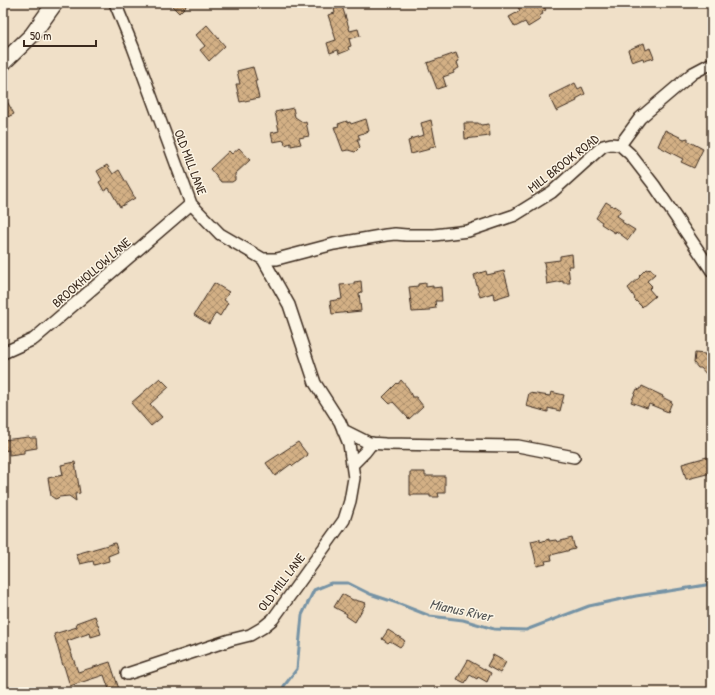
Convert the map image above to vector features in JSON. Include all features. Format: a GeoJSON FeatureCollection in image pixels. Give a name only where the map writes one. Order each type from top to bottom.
{"type":"FeatureCollection","features":[{"type":"Feature","properties":{"kind":"street"},"geometry":{"type":"LineString","coordinates":[[3,63],[32,35],[55,3]]}},
{"type":"Feature","properties":{"kind":"street","name":"OLD MILL LANE"},"geometry":{"type":"LineString","coordinates":[[115,3],[133,47],[191,204],[220,234],[263,259],[289,305],[315,383],[340,422],[349,444],[354,478],[350,501],[344,520],[273,619],[250,635],[127,674]]}},
{"type":"Feature","properties":{"kind":"street","name":"MILL BROOK ROAD"},"geometry":{"type":"LineString","coordinates":[[263,259],[277,259],[334,244],[386,235],[434,235],[468,231],[515,215],[552,192],[603,146],[611,144],[620,145],[640,118],[693,73],[712,63]]}},
{"type":"Feature","properties":{"kind":"street"},"geometry":{"type":"LineString","coordinates":[[620,145],[630,154],[654,185],[712,271]]}},
{"type":"Feature","properties":{"kind":"street","name":"BROOKHOLLOW LANE"},"geometry":{"type":"LineString","coordinates":[[3,353],[34,339],[191,204]]}},
{"type":"Feature","properties":{"kind":"street"},"geometry":{"type":"LineString","coordinates":[[343,430],[369,443],[518,446],[574,457]]}},
{"type":"Feature","properties":{"kind":"street"},"geometry":{"type":"LineString","coordinates":[[352,465],[372,443]]}},
{"type":"Feature","properties":{"kind":"building"},"geometry":{"type":"Polygon","coordinates":[[[169,3],[189,3],[179,13],[169,3]]]}},
{"type":"Feature","properties":{"kind":"building"},"geometry":{"type":"Polygon","coordinates":[[[524,3],[542,3],[546,10],[539,16],[541,19],[528,27],[525,22],[515,27],[509,17],[520,11],[518,7],[524,3]]]}},
{"type":"Feature","properties":{"kind":"building"},"geometry":{"type":"Polygon","coordinates":[[[342,6],[350,31],[358,29],[360,36],[349,39],[351,46],[348,47],[349,50],[339,54],[338,50],[330,53],[327,43],[336,40],[328,15],[335,13],[334,9],[342,6]]]}},
{"type":"Feature","properties":{"kind":"building"},"geometry":{"type":"Polygon","coordinates":[[[207,25],[225,46],[209,61],[200,50],[205,46],[196,35],[207,25]]]}},
{"type":"Feature","properties":{"kind":"building"},"geometry":{"type":"Polygon","coordinates":[[[644,43],[646,50],[650,48],[654,58],[644,61],[643,58],[632,62],[628,50],[644,43]]]}},
{"type":"Feature","properties":{"kind":"building"},"geometry":{"type":"Polygon","coordinates":[[[456,53],[459,61],[457,62],[459,68],[453,71],[454,73],[443,77],[446,86],[437,89],[427,63],[456,53]]]}},
{"type":"Feature","properties":{"kind":"building"},"geometry":{"type":"Polygon","coordinates":[[[253,67],[257,81],[255,81],[259,98],[240,102],[236,84],[240,84],[237,71],[253,67]]]}},
{"type":"Feature","properties":{"kind":"building"},"geometry":{"type":"Polygon","coordinates":[[[575,83],[578,89],[582,87],[585,94],[576,99],[577,101],[556,111],[549,96],[575,83]]]}},
{"type":"Feature","properties":{"kind":"building"},"geometry":{"type":"Polygon","coordinates":[[[3,94],[14,114],[3,119],[3,94]]]}},
{"type":"Feature","properties":{"kind":"building"},"geometry":{"type":"Polygon","coordinates":[[[293,108],[295,117],[304,123],[306,122],[309,136],[299,138],[301,144],[291,146],[291,143],[285,145],[284,140],[273,142],[271,133],[279,131],[275,112],[293,108]]]}},
{"type":"Feature","properties":{"kind":"building"},"geometry":{"type":"Polygon","coordinates":[[[366,119],[369,131],[358,135],[360,139],[357,139],[360,147],[355,152],[348,150],[343,151],[334,127],[347,121],[347,123],[350,122],[351,124],[366,119]]]}},
{"type":"Feature","properties":{"kind":"building"},"geometry":{"type":"Polygon","coordinates":[[[431,120],[436,146],[411,154],[408,141],[424,135],[421,123],[431,120]]]}},
{"type":"Feature","properties":{"kind":"building"},"geometry":{"type":"Polygon","coordinates":[[[464,123],[478,123],[481,125],[489,124],[490,136],[465,139],[464,123]]]}},
{"type":"Feature","properties":{"kind":"building"},"geometry":{"type":"Polygon","coordinates":[[[665,130],[684,139],[688,138],[688,141],[703,149],[694,168],[681,162],[683,159],[658,146],[665,130]]]}},
{"type":"Feature","properties":{"kind":"building"},"geometry":{"type":"Polygon","coordinates":[[[239,148],[250,160],[235,174],[235,180],[232,182],[221,182],[210,169],[229,151],[232,154],[239,148]]]}},
{"type":"Feature","properties":{"kind":"building"},"geometry":{"type":"Polygon","coordinates":[[[107,165],[113,174],[119,170],[135,198],[120,207],[109,188],[104,191],[99,182],[102,180],[97,171],[107,165]]]}},
{"type":"Feature","properties":{"kind":"building"},"geometry":{"type":"Polygon","coordinates":[[[606,202],[621,210],[617,216],[623,220],[622,222],[635,230],[628,240],[616,231],[615,233],[601,224],[602,222],[596,218],[606,202]]]}},
{"type":"Feature","properties":{"kind":"building"},"geometry":{"type":"Polygon","coordinates":[[[572,254],[573,266],[568,266],[570,283],[563,283],[563,281],[547,284],[544,262],[560,260],[560,256],[572,254]]]}},
{"type":"Feature","properties":{"kind":"building"},"geometry":{"type":"Polygon","coordinates":[[[650,268],[655,274],[647,281],[652,286],[649,289],[655,296],[642,307],[634,299],[635,298],[628,288],[646,269],[648,270],[650,268]]]}},
{"type":"Feature","properties":{"kind":"building"},"geometry":{"type":"Polygon","coordinates":[[[486,271],[487,275],[504,271],[510,294],[494,299],[493,293],[480,297],[474,275],[486,271]]]}},
{"type":"Feature","properties":{"kind":"building"},"geometry":{"type":"Polygon","coordinates":[[[361,281],[362,292],[359,293],[361,311],[332,314],[330,301],[342,299],[340,285],[354,284],[354,282],[361,281]]]}},
{"type":"Feature","properties":{"kind":"building"},"geometry":{"type":"Polygon","coordinates":[[[214,283],[229,292],[224,300],[228,303],[220,316],[216,313],[209,324],[194,315],[214,283]]]}},
{"type":"Feature","properties":{"kind":"building"},"geometry":{"type":"Polygon","coordinates":[[[426,283],[426,287],[441,287],[442,301],[435,301],[436,308],[429,309],[429,311],[412,312],[409,287],[426,283]]]}},
{"type":"Feature","properties":{"kind":"building"},"geometry":{"type":"Polygon","coordinates":[[[695,353],[705,354],[705,356],[712,357],[712,381],[701,368],[698,368],[694,363],[695,353]]]}},
{"type":"Feature","properties":{"kind":"building"},"geometry":{"type":"Polygon","coordinates":[[[160,378],[169,387],[150,404],[162,417],[151,426],[131,403],[160,378]]]}},
{"type":"Feature","properties":{"kind":"building"},"geometry":{"type":"Polygon","coordinates":[[[401,380],[408,388],[412,397],[416,397],[423,406],[409,419],[393,402],[390,404],[383,397],[401,380]]]}},
{"type":"Feature","properties":{"kind":"building"},"geometry":{"type":"Polygon","coordinates":[[[642,386],[672,402],[668,412],[649,404],[647,408],[631,402],[637,389],[640,390],[642,386]]]}},
{"type":"Feature","properties":{"kind":"building"},"geometry":{"type":"Polygon","coordinates":[[[551,392],[564,395],[560,411],[548,408],[548,412],[526,406],[529,393],[550,396],[551,392]]]}},
{"type":"Feature","properties":{"kind":"building"},"geometry":{"type":"Polygon","coordinates":[[[29,437],[36,438],[37,448],[24,450],[24,453],[9,455],[9,450],[3,451],[3,440],[29,437]]]}},
{"type":"Feature","properties":{"kind":"building"},"geometry":{"type":"Polygon","coordinates":[[[298,442],[308,455],[293,466],[291,464],[275,476],[266,463],[298,442]]]}},
{"type":"Feature","properties":{"kind":"building"},"geometry":{"type":"Polygon","coordinates":[[[707,457],[711,473],[686,479],[682,464],[707,457]]]}},
{"type":"Feature","properties":{"kind":"building"},"geometry":{"type":"Polygon","coordinates":[[[75,462],[80,493],[75,494],[76,501],[69,496],[55,499],[51,496],[48,478],[63,475],[61,465],[75,462]]]}},
{"type":"Feature","properties":{"kind":"building"},"geometry":{"type":"Polygon","coordinates":[[[410,472],[425,472],[425,476],[445,476],[445,493],[438,493],[439,497],[430,497],[430,495],[410,495],[410,472]]]}},
{"type":"Feature","properties":{"kind":"building"},"geometry":{"type":"Polygon","coordinates":[[[572,538],[575,549],[551,555],[552,560],[545,561],[546,564],[537,566],[531,541],[540,539],[540,542],[549,539],[549,541],[556,540],[557,542],[572,538]]]}},
{"type":"Feature","properties":{"kind":"building"},"geometry":{"type":"Polygon","coordinates":[[[115,543],[118,552],[108,556],[109,561],[94,565],[93,561],[80,564],[76,554],[115,543]]]}},
{"type":"Feature","properties":{"kind":"building"},"geometry":{"type":"Polygon","coordinates":[[[342,594],[353,600],[366,603],[355,622],[346,616],[347,614],[334,607],[342,594]]]}},
{"type":"Feature","properties":{"kind":"building"},"geometry":{"type":"Polygon","coordinates":[[[95,616],[101,634],[91,637],[90,633],[67,641],[78,672],[110,662],[120,692],[110,692],[104,675],[70,686],[63,666],[54,634],[77,627],[76,623],[95,616]]]}},
{"type":"Feature","properties":{"kind":"building"},"geometry":{"type":"Polygon","coordinates":[[[388,630],[405,641],[400,647],[390,641],[388,643],[382,639],[388,630]]]}},
{"type":"Feature","properties":{"kind":"building"},"geometry":{"type":"Polygon","coordinates":[[[493,655],[506,662],[500,673],[487,666],[493,655]]]}},
{"type":"Feature","properties":{"kind":"building"},"geometry":{"type":"Polygon","coordinates":[[[468,660],[491,673],[487,682],[470,675],[465,683],[457,679],[468,660]]]}},
{"type":"Feature","properties":{"kind":"waterway","name":"Mianus River"},"geometry":{"type":"LineString","coordinates":[[282,692],[284,686],[297,669],[302,615],[314,590],[331,583],[348,583],[370,594],[430,616],[463,620],[494,629],[526,630],[589,606],[636,596],[706,585],[712,581]]}}]}
